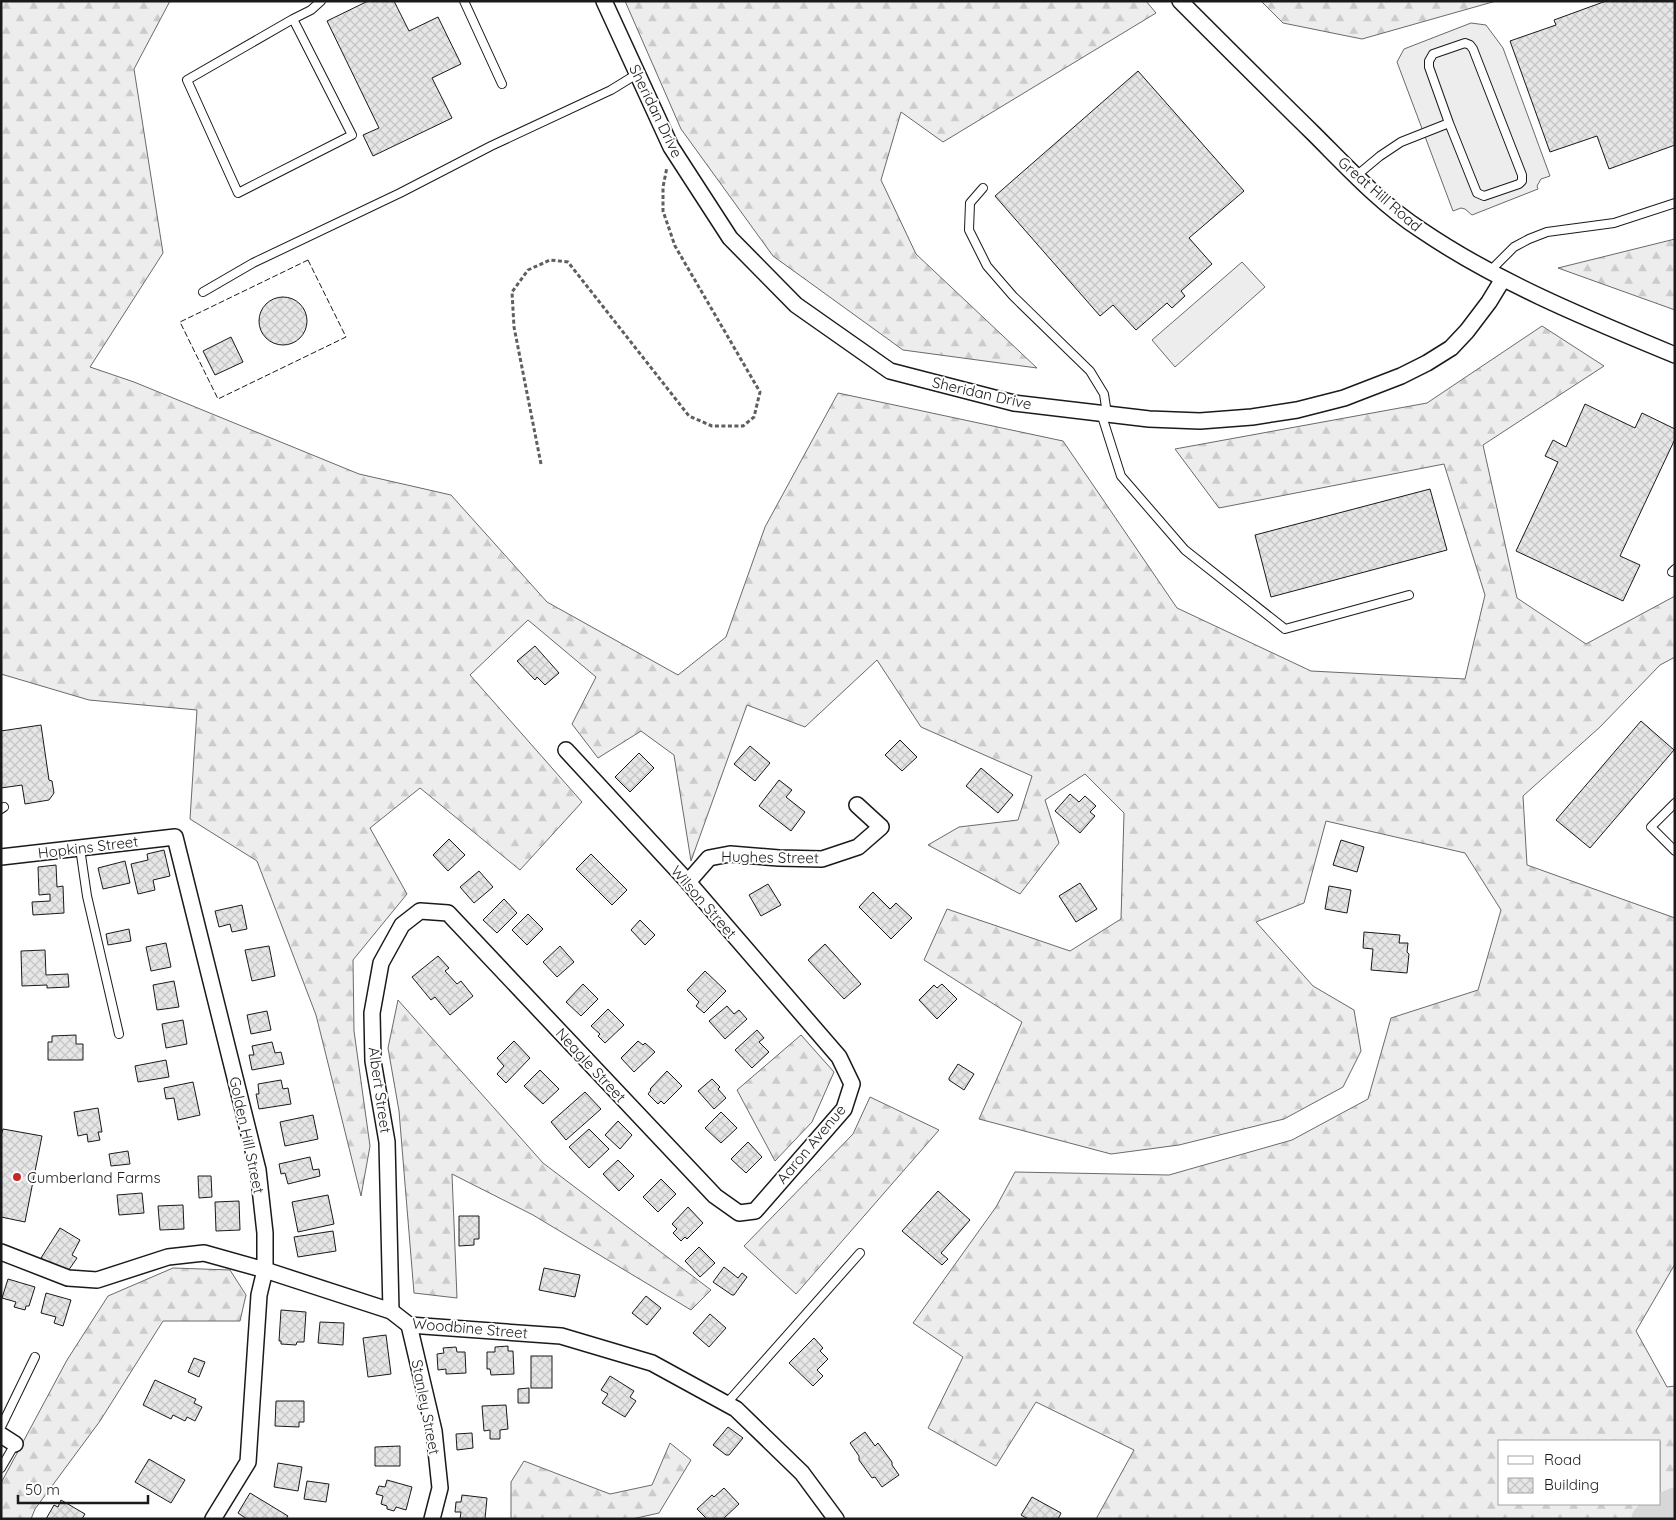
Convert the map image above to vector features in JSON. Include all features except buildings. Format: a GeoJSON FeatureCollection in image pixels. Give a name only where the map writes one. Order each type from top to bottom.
{"type":"FeatureCollection","features":[{"type":"Feature","properties":{"kind":"street","name":"Sheridan Drive"},"geometry":{"type":"LineString","coordinates":[[604,1],[671,147],[730,238],[796,305],[890,371],[1014,403],[1149,419],[1200,422],[1252,417],[1344,398],[1401,376],[1427,363],[1451,348],[1467,331],[1489,302],[1496,275]]}},
{"type":"Feature","properties":{"kind":"street","name":"Great Hill Road"},"geometry":{"type":"LineString","coordinates":[[1180,1],[1356,176],[1420,230],[1496,275],[1624,334],[1675,355]]}},
{"type":"Feature","properties":{"kind":"street","name":"Wilson Street"},"geometry":{"type":"LineString","coordinates":[[566,750],[688,882],[839,1057]]}},
{"type":"Feature","properties":{"kind":"street","name":"Hughes Street"},"geometry":{"type":"LineString","coordinates":[[688,882],[709,858],[730,854],[822,859],[858,847],[882,827],[857,805]]}},
{"type":"Feature","properties":{"kind":"street","name":"Hopkins Street"},"geometry":{"type":"LineString","coordinates":[[1,858],[175,837]]}},
{"type":"Feature","properties":{"kind":"street","name":"Golden Hill Street"},"geometry":{"type":"LineString","coordinates":[[175,837],[258,1170],[265,1233],[265,1270],[259,1296],[248,1462],[213,1519]]}},
{"type":"Feature","properties":{"kind":"street","name":"Albert Street"},"geometry":{"type":"LineString","coordinates":[[391,1311],[387,1142],[373,1061],[372,1013],[381,963],[402,925],[420,911],[448,913]]}},
{"type":"Feature","properties":{"kind":"street","name":"Neagle Street"},"geometry":{"type":"LineString","coordinates":[[448,913],[715,1196],[739,1213]]}},
{"type":"Feature","properties":{"kind":"street","name":"Aaron Avenue"},"geometry":{"type":"LineString","coordinates":[[739,1213],[755,1211],[844,1109],[852,1084],[839,1057]]}},
{"type":"Feature","properties":{"kind":"street","name":"Woodbine Street"},"geometry":{"type":"LineString","coordinates":[[1,1252],[68,1278],[96,1280],[168,1257],[204,1253],[265,1270],[391,1311],[409,1325],[561,1336],[652,1363],[736,1409],[802,1473],[836,1519]]}},
{"type":"Feature","properties":{"kind":"street","name":"Stanley Street"},"geometry":{"type":"LineString","coordinates":[[409,1325],[434,1430],[440,1488],[432,1519]]}},
{"type":"Feature","properties":{"kind":"street"},"geometry":{"type":"LineString","coordinates":[[1,1435],[15,1444]]}},
{"type":"Feature","properties":{"kind":"lane"},"geometry":{"type":"LineString","coordinates":[[293,19],[352,135],[238,193],[187,80],[293,19],[311,10],[321,1]]}},
{"type":"Feature","properties":{"kind":"lane"},"geometry":{"type":"LineString","coordinates":[[464,1],[502,84]]}},
{"type":"Feature","properties":{"kind":"lane"},"geometry":{"type":"LineString","coordinates":[[1465,43],[1473,49],[1522,175],[1522,181],[1519,184],[1484,196],[1477,193],[1450,123],[1429,66],[1429,60],[1433,54],[1465,43]]}},
{"type":"Feature","properties":{"kind":"lane"},"geometry":{"type":"LineString","coordinates":[[203,292],[253,263],[400,193],[491,146],[611,90],[637,74]]}},
{"type":"Feature","properties":{"kind":"lane"},"geometry":{"type":"LineString","coordinates":[[1356,176],[1401,142],[1450,123]]}},
{"type":"Feature","properties":{"kind":"lane"},"geometry":{"type":"LineString","coordinates":[[984,188],[970,203],[969,230],[987,266],[1012,296],[1090,371],[1104,394],[1104,414],[1121,476],[1185,550],[1285,630],[1409,596]]}},
{"type":"Feature","properties":{"kind":"lane"},"geometry":{"type":"LineString","coordinates":[[1496,275],[1514,247],[1528,238],[1547,232],[1614,223],[1675,203]]}},
{"type":"Feature","properties":{"kind":"lane"},"geometry":{"type":"LineString","coordinates":[[1675,803],[1651,827],[1675,852]]}},
{"type":"Feature","properties":{"kind":"lane"},"geometry":{"type":"LineString","coordinates":[[80,848],[87,896],[120,1034]]}},
{"type":"Feature","properties":{"kind":"lane"},"geometry":{"type":"LineString","coordinates":[[726,1404],[860,1253]]}},
{"type":"Feature","properties":{"kind":"lane"},"geometry":{"type":"LineString","coordinates":[[1,1427],[35,1356]]}},
{"type":"Feature","properties":{"kind":"lane"},"geometry":{"type":"LineString","coordinates":[[1,1468],[15,1444]]}},
{"type":"Feature","properties":{"kind":"path"},"geometry":{"type":"LineString","coordinates":[[541,464],[514,327],[512,292],[528,270],[550,260],[568,262],[689,416],[712,426],[743,426],[754,417],[760,392],[675,246],[663,211],[663,187],[671,147]]}},
{"type":"Feature","properties":{"kind":"green space"},"geometry":{"type":"Polygon","coordinates":[[[1,1],[170,1],[134,69],[163,253],[90,367],[134,382],[359,474],[451,495],[547,602],[678,675],[726,637],[765,527],[838,393],[1063,441],[1177,608],[1311,671],[1465,679],[1485,595],[1444,464],[1219,508],[1175,449],[1427,403],[1542,326],[1604,366],[1483,445],[1517,598],[1586,644],[1675,596],[1675,657],[1660,665],[1600,727],[1523,796],[1527,865],[1675,918],[1675,1264],[1636,1331],[1667,1387],[1675,1386],[1675,1519],[1096,1519],[1134,1450],[1036,1402],[996,1466],[928,1428],[963,1357],[913,1323],[996,1207],[1015,1172],[1169,1175],[1292,1140],[1368,1099],[1391,1018],[1478,990],[1501,910],[1465,853],[1326,821],[1304,903],[1256,922],[1313,986],[1354,1010],[1361,1051],[1343,1087],[1284,1119],[1179,1145],[1111,1154],[979,1119],[1022,1022],[924,960],[947,909],[1070,951],[1121,919],[1124,813],[1085,774],[1045,800],[1059,843],[1020,894],[928,845],[959,827],[1018,820],[1032,776],[921,727],[877,660],[805,727],[747,705],[691,861],[674,755],[641,731],[598,758],[572,724],[596,677],[528,620],[470,675],[582,802],[520,870],[420,788],[370,828],[407,894],[353,960],[354,1031],[370,1146],[361,1196],[316,1015],[257,861],[190,819],[197,710],[89,700],[1,674],[1,1]]]}},
{"type":"Feature","properties":{"kind":"green space"},"geometry":{"type":"Polygon","coordinates":[[[625,1],[1146,1],[1156,13],[943,142],[901,112],[881,180],[916,254],[1037,368],[903,350],[773,256],[681,129],[625,1]]]}},
{"type":"Feature","properties":{"kind":"green space"},"geometry":{"type":"Polygon","coordinates":[[[1261,1],[1496,1],[1362,39],[1283,23],[1261,1]]]}},
{"type":"Feature","properties":{"kind":"green space"},"geometry":{"type":"Polygon","coordinates":[[[1675,239],[1675,310],[1558,268],[1675,239]]]}},
{"type":"Feature","properties":{"kind":"green space"},"geometry":{"type":"Polygon","coordinates":[[[398,1000],[543,1163],[711,1290],[691,1310],[533,1215],[452,1174],[457,1298],[414,1293],[399,1111],[388,1048],[398,1000]]]}},
{"type":"Feature","properties":{"kind":"green space"},"geometry":{"type":"Polygon","coordinates":[[[801,1035],[834,1072],[812,1122],[775,1161],[737,1090],[801,1035]]]}},
{"type":"Feature","properties":{"kind":"green space"},"geometry":{"type":"Polygon","coordinates":[[[870,1097],[939,1130],[796,1294],[744,1246],[853,1134],[870,1097]]]}},
{"type":"Feature","properties":{"kind":"green space"},"geometry":{"type":"Polygon","coordinates":[[[173,1268],[230,1270],[246,1295],[240,1321],[163,1321],[100,1421],[35,1509],[31,1519],[1,1519],[1,1483],[67,1360],[108,1296],[173,1268]]]}},
{"type":"Feature","properties":{"kind":"green space"},"geometry":{"type":"Polygon","coordinates":[[[670,1443],[691,1460],[659,1513],[632,1519],[511,1519],[511,1482],[524,1461],[610,1494],[652,1485],[670,1443]]]}},
{"type":"Feature","properties":{"kind":"shaded area"},"geometry":{"type":"Polygon","coordinates":[[[1471,23],[1486,25],[1503,48],[1550,176],[1541,179],[1537,186],[1538,189],[1472,215],[1461,208],[1453,211],[1397,62],[1404,49],[1471,23]]]}},
{"type":"Feature","properties":{"kind":"shaded area"},"geometry":{"type":"Polygon","coordinates":[[[1242,262],[1265,287],[1175,367],[1152,340],[1242,262]]]}},
{"type":"Feature","properties":{"kind":"waterway"},"geometry":{"type":"LineString","coordinates":[[1647,1519],[1653,1513],[1675,1503]]}},
{"type":"Feature","properties":{"kind":"fence"},"geometry":{"type":"LineString","coordinates":[[308,260],[346,337],[218,399],[180,322],[308,260]]}},
{"type":"Feature","properties":{"kind":"place","name":"Cumberland Farms"},"geometry":{"type":"Point","coordinates":[17,1177]}}]}
